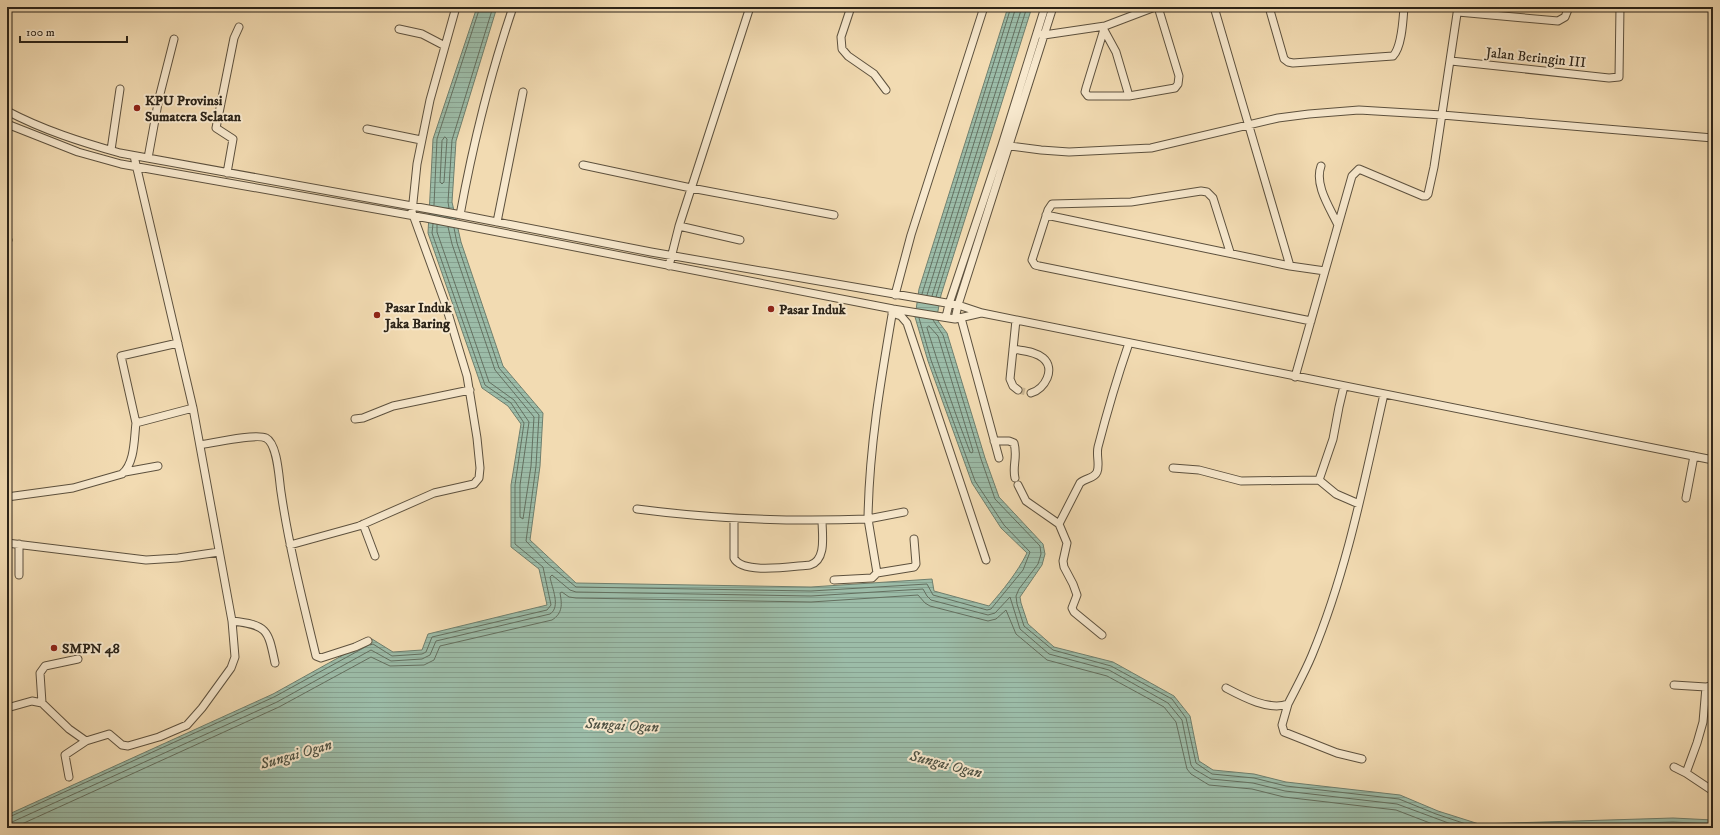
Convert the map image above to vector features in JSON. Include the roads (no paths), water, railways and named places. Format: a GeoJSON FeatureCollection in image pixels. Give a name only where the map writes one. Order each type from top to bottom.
{"type":"FeatureCollection","features":[{"type":"Feature","properties":{"kind":"street"},"geometry":{"type":"LineString","coordinates":[[458,214],[497,56],[513,7]]}},
{"type":"Feature","properties":{"kind":"street"},"geometry":{"type":"LineString","coordinates":[[669,266],[670,256],[679,226],[750,7]]}},
{"type":"Feature","properties":{"kind":"street"},"geometry":{"type":"LineString","coordinates":[[850,7],[841,37],[842,49],[848,56],[874,74],[886,90]]}},
{"type":"Feature","properties":{"kind":"street"},"geometry":{"type":"LineString","coordinates":[[895,296],[910,235],[984,7]]}},
{"type":"Feature","properties":{"kind":"street"},"geometry":{"type":"LineString","coordinates":[[999,458],[958,318],[958,305],[1040,34],[1045,7]]}},
{"type":"Feature","properties":{"kind":"street"},"geometry":{"type":"LineString","coordinates":[[1040,34],[1053,7]]}},
{"type":"Feature","properties":{"kind":"street"},"geometry":{"type":"LineString","coordinates":[[1040,34],[1104,28],[1157,7],[1179,76],[1178,84],[1173,89],[1129,96],[1091,97],[1086,92],[1104,28]]}},
{"type":"Feature","properties":{"kind":"street"},"geometry":{"type":"LineString","coordinates":[[1214,7],[1290,266]]}},
{"type":"Feature","properties":{"kind":"street"},"geometry":{"type":"LineString","coordinates":[[1269,7],[1284,59],[1293,63],[1393,56],[1399,45],[1404,7]]}},
{"type":"Feature","properties":{"kind":"street"},"geometry":{"type":"LineString","coordinates":[[1295,377],[1352,176],[1359,169],[1426,196],[1428,194],[1451,62],[1458,10],[1558,21],[1565,17],[1569,7]]}},
{"type":"Feature","properties":{"kind":"street","name":"Jalan Beringin III"},"geometry":{"type":"LineString","coordinates":[[1451,62],[1609,78],[1619,77],[1620,7]]}},
{"type":"Feature","properties":{"kind":"street"},"geometry":{"type":"LineString","coordinates":[[290,545],[363,524],[415,501],[434,494],[474,484],[478,481],[480,468],[470,390],[445,303],[413,216],[412,207],[421,140],[453,9]]}},
{"type":"Feature","properties":{"kind":"street"},"geometry":{"type":"LineString","coordinates":[[227,173],[233,139],[216,128],[234,38],[239,27]]}},
{"type":"Feature","properties":{"kind":"street"},"geometry":{"type":"LineString","coordinates":[[1104,28],[1116,52],[1129,96]]}},
{"type":"Feature","properties":{"kind":"street"},"geometry":{"type":"LineString","coordinates":[[399,29],[422,34],[445,46]]}},
{"type":"Feature","properties":{"kind":"street"},"geometry":{"type":"LineString","coordinates":[[148,158],[159,98],[174,39]]}},
{"type":"Feature","properties":{"kind":"street"},"geometry":{"type":"LineString","coordinates":[[111,150],[120,89]]}},
{"type":"Feature","properties":{"kind":"street"},"geometry":{"type":"LineString","coordinates":[[497,222],[524,92]]}},
{"type":"Feature","properties":{"kind":"street"},"geometry":{"type":"LineString","coordinates":[[7,111],[22,119],[68,138],[134,156],[412,207],[458,214],[670,256],[895,296],[958,305],[982,313],[1129,344],[1713,460]]}},
{"type":"Feature","properties":{"kind":"street"},"geometry":{"type":"LineString","coordinates":[[1005,146],[1068,152],[1151,148],[1278,118],[1337,111],[1381,111],[1442,115],[1713,138]]}},
{"type":"Feature","properties":{"kind":"street"},"geometry":{"type":"LineString","coordinates":[[7,124],[78,152],[121,164],[426,218],[893,311],[914,312],[958,318],[982,313]]}},
{"type":"Feature","properties":{"kind":"street"},"geometry":{"type":"LineString","coordinates":[[367,129],[421,140]]}},
{"type":"Feature","properties":{"kind":"street"},"geometry":{"type":"LineString","coordinates":[[943,317],[945,304],[1005,146]]}},
{"type":"Feature","properties":{"kind":"street"},"geometry":{"type":"LineString","coordinates":[[69,777],[65,755],[76,746],[86,741],[109,734],[122,745],[128,746],[159,737],[187,725],[202,708],[231,668],[235,657],[232,621],[193,408],[134,156]]}},
{"type":"Feature","properties":{"kind":"street"},"geometry":{"type":"LineString","coordinates":[[583,165],[691,188],[834,215]]}},
{"type":"Feature","properties":{"kind":"street"},"geometry":{"type":"LineString","coordinates":[[1321,166],[1319,176],[1321,186],[1338,225]]}},
{"type":"Feature","properties":{"kind":"street"},"geometry":{"type":"LineString","coordinates":[[1230,252],[1213,198],[1208,192],[1204,191],[1131,202],[1055,203],[1050,206],[1046,215],[1032,257],[1033,263],[1039,266],[1312,321]]}},
{"type":"Feature","properties":{"kind":"street"},"geometry":{"type":"LineString","coordinates":[[1046,215],[1230,252],[1290,266],[1325,271]]}},
{"type":"Feature","properties":{"kind":"street"},"geometry":{"type":"LineString","coordinates":[[679,226],[740,240]]}},
{"type":"Feature","properties":{"kind":"street"},"geometry":{"type":"LineString","coordinates":[[877,573],[868,519],[868,483],[882,368],[893,311]]}},
{"type":"Feature","properties":{"kind":"street"},"geometry":{"type":"LineString","coordinates":[[893,311],[901,316],[907,323],[986,560]]}},
{"type":"Feature","properties":{"kind":"street"},"geometry":{"type":"LineString","coordinates":[[1016,320],[1010,379],[1013,386],[1018,390]]}},
{"type":"Feature","properties":{"kind":"street"},"geometry":{"type":"LineString","coordinates":[[125,472],[129,465],[133,451],[136,424],[121,356],[178,343]]}},
{"type":"Feature","properties":{"kind":"street"},"geometry":{"type":"LineString","coordinates":[[1059,524],[1080,483],[1085,479],[1094,476],[1098,471],[1098,448],[1111,398],[1129,344]]}},
{"type":"Feature","properties":{"kind":"street"},"geometry":{"type":"LineString","coordinates":[[1013,349],[1036,354],[1045,359],[1047,363],[1048,377],[1040,389],[1031,393]]}},
{"type":"Feature","properties":{"kind":"street"},"geometry":{"type":"LineString","coordinates":[[1319,480],[1333,439],[1344,386]]}},
{"type":"Feature","properties":{"kind":"street"},"geometry":{"type":"LineString","coordinates":[[355,419],[363,418],[393,406],[470,390]]}},
{"type":"Feature","properties":{"kind":"street"},"geometry":{"type":"LineString","coordinates":[[1362,759],[1337,753],[1284,732],[1282,725],[1288,704],[1312,655],[1340,575],[1359,504],[1384,394]]}},
{"type":"Feature","properties":{"kind":"street"},"geometry":{"type":"LineString","coordinates":[[136,424],[193,408]]}},
{"type":"Feature","properties":{"kind":"street"},"geometry":{"type":"LineString","coordinates":[[200,445],[256,436],[266,438],[272,442],[276,455],[290,545],[316,656],[321,658],[368,641]]}},
{"type":"Feature","properties":{"kind":"street"},"geometry":{"type":"LineString","coordinates":[[994,441],[1009,440],[1014,443],[1016,461],[1013,469],[1016,482],[1026,501],[1059,524],[1067,544],[1063,561],[1064,567],[1074,584],[1077,595],[1072,608],[1074,612],[1087,621],[1102,635]]}},
{"type":"Feature","properties":{"kind":"street"},"geometry":{"type":"LineString","coordinates":[[1686,498],[1694,456]]}},
{"type":"Feature","properties":{"kind":"street"},"geometry":{"type":"LineString","coordinates":[[7,497],[72,488],[120,475],[125,472],[158,466]]}},
{"type":"Feature","properties":{"kind":"street"},"geometry":{"type":"LineString","coordinates":[[1173,468],[1199,470],[1242,481],[1319,480],[1331,491],[1359,504]]}},
{"type":"Feature","properties":{"kind":"street"},"geometry":{"type":"LineString","coordinates":[[636,509],[734,519],[822,520],[868,519],[904,512]]}},
{"type":"Feature","properties":{"kind":"street"},"geometry":{"type":"LineString","coordinates":[[734,519],[734,558],[740,564],[751,568],[810,565],[816,562],[820,557],[822,550],[822,520]]}},
{"type":"Feature","properties":{"kind":"street"},"geometry":{"type":"LineString","coordinates":[[363,524],[375,556]]}},
{"type":"Feature","properties":{"kind":"street"},"geometry":{"type":"LineString","coordinates":[[834,580],[872,578],[877,573],[914,567],[916,564],[914,539]]}},
{"type":"Feature","properties":{"kind":"street"},"geometry":{"type":"LineString","coordinates":[[7,543],[146,560],[178,558],[219,552]]}},
{"type":"Feature","properties":{"kind":"street"},"geometry":{"type":"LineString","coordinates":[[19,544],[19,575]]}},
{"type":"Feature","properties":{"kind":"street"},"geometry":{"type":"LineString","coordinates":[[232,621],[254,624],[266,632],[269,637],[275,663]]}},
{"type":"Feature","properties":{"kind":"street"},"geometry":{"type":"LineString","coordinates":[[42,703],[40,673],[42,669],[45,666],[78,659]]}},
{"type":"Feature","properties":{"kind":"street"},"geometry":{"type":"LineString","coordinates":[[1674,685],[1710,686],[1703,722],[1686,773]]}},
{"type":"Feature","properties":{"kind":"street"},"geometry":{"type":"LineString","coordinates":[[1226,688],[1251,700],[1265,704],[1278,707],[1288,704]]}},
{"type":"Feature","properties":{"kind":"street"},"geometry":{"type":"LineString","coordinates":[[7,708],[32,701],[42,703],[69,729],[86,741]]}},
{"type":"Feature","properties":{"kind":"street"},"geometry":{"type":"LineString","coordinates":[[1674,767],[1713,791]]}},
{"type":"Feature","properties":{"kind":"water","name":"Sungai Ogan"},"geometry":{"type":"Polygon","coordinates":[[[477,7],[497,7],[456,141],[452,202],[461,242],[503,366],[543,413],[540,466],[530,540],[576,583],[811,587],[932,579],[934,591],[989,606],[1005,587],[1027,553],[1001,528],[972,483],[928,361],[915,317],[919,289],[1008,7],[1032,7],[941,295],[937,316],[938,321],[947,333],[985,458],[999,497],[1043,544],[1045,554],[1042,565],[1020,597],[1028,624],[1054,647],[1113,662],[1174,696],[1190,716],[1199,761],[1213,770],[1254,774],[1286,782],[1400,795],[1438,811],[1479,824],[1673,818],[1713,820],[1713,828],[7,828],[7,815],[273,694],[372,639],[393,652],[422,650],[428,634],[547,605],[539,569],[511,547],[511,485],[521,424],[508,406],[482,388],[428,233],[433,139],[477,7]]]}},
{"type":"Feature","properties":{"kind":"tunnel"},"geometry":{"type":"LineString","coordinates":[[1018,390],[1031,393]]}},
{"type":"Feature","properties":{"kind":"place","name":"KPU Provinsi Sumatera Selatan"},"geometry":{"type":"Point","coordinates":[137,108]}},
{"type":"Feature","properties":{"kind":"place","name":"Pasar Induk"},"geometry":{"type":"Point","coordinates":[771,309]}},
{"type":"Feature","properties":{"kind":"place","name":"Pasar Induk Jaka Baring"},"geometry":{"type":"Point","coordinates":[377,315]}},
{"type":"Feature","properties":{"kind":"place","name":"SMPN 48"},"geometry":{"type":"Point","coordinates":[54,648]}}]}
